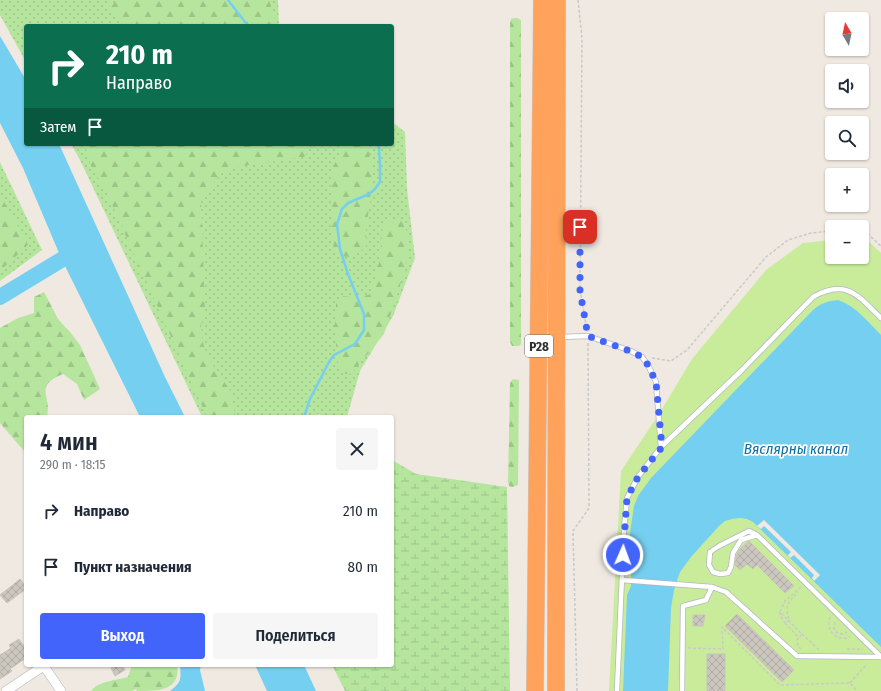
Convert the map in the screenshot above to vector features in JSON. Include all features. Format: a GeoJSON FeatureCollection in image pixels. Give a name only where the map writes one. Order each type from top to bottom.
{"type":"FeatureCollection","features":[{"type":"Feature","properties":{"kind":"highway","name":"Р28"},"geometry":{"type":"LineString","coordinates":[[535,691],[542,0]]}},
{"type":"Feature","properties":{"kind":"highway","name":"Р28"},"geometry":{"type":"LineString","coordinates":[[556,691],[557,0]]}},
{"type":"Feature","properties":{"kind":"street"},"geometry":{"type":"LineString","coordinates":[[6,691],[42,667]]}},
{"type":"Feature","properties":{"kind":"street"},"geometry":{"type":"LineString","coordinates":[[45,667],[61,691]]}},
{"type":"Feature","properties":{"kind":"lane"},"geometry":{"type":"LineString","coordinates":[[617,691],[624,530],[627,498],[638,477],[662,447],[814,297],[835,288],[846,289],[858,295],[881,318]]}},
{"type":"Feature","properties":{"kind":"lane"},"geometry":{"type":"LineString","coordinates":[[557,337],[588,336],[630,351],[642,357],[648,365],[656,382],[662,447]]}},
{"type":"Feature","properties":{"kind":"lane"},"geometry":{"type":"LineString","coordinates":[[757,535],[741,540],[733,553],[731,567],[728,573],[720,574],[712,572],[709,565],[710,552],[719,546],[749,532],[757,535],[881,657]]}},
{"type":"Feature","properties":{"kind":"lane"},"geometry":{"type":"LineString","coordinates":[[623,580],[712,587],[726,592],[797,656],[881,657]]}},
{"type":"Feature","properties":{"kind":"lane"},"geometry":{"type":"LineString","coordinates":[[682,691],[684,606],[706,600],[712,587]]}},
{"type":"Feature","properties":{"kind":"path"},"geometry":{"type":"LineString","coordinates":[[577,691],[574,531],[589,508],[588,336],[580,291],[582,38],[578,0]]}},
{"type":"Feature","properties":{"kind":"path"},"geometry":{"type":"LineString","coordinates":[[642,357],[672,361],[687,350],[766,257],[788,240],[811,233],[825,232]]}},
{"type":"Feature","properties":{"kind":"path"},"geometry":{"type":"LineString","coordinates":[[869,235],[881,246]]}},
{"type":"Feature","properties":{"kind":"path"},"geometry":{"type":"LineString","coordinates":[[789,620],[786,612],[787,605],[802,587],[785,601],[780,612],[780,615],[785,623],[800,638]]}},
{"type":"Feature","properties":{"kind":"path"},"geometry":{"type":"LineString","coordinates":[[780,612],[819,650],[811,650]]}},
{"type":"Feature","properties":{"kind":"path"},"geometry":{"type":"LineString","coordinates":[[831,615],[828,623],[830,631],[833,635],[840,639],[852,636],[848,632],[841,634],[836,632],[834,625],[836,621]]}},
{"type":"Feature","properties":{"kind":"path"},"geometry":{"type":"LineString","coordinates":[[785,623],[789,620]]}},
{"type":"Feature","properties":{"kind":"path"},"geometry":{"type":"LineString","coordinates":[[683,648],[723,649],[722,627],[780,685],[850,684],[857,691]]}},
{"type":"Feature","properties":{"kind":"path"},"geometry":{"type":"LineString","coordinates":[[802,634],[797,640],[798,647],[804,650]]}},
{"type":"Feature","properties":{"kind":"path"},"geometry":{"type":"LineString","coordinates":[[842,649],[865,649],[861,644]]}},
{"type":"Feature","properties":{"kind":"path"},"geometry":{"type":"LineString","coordinates":[[850,684],[873,657]]}},
{"type":"Feature","properties":{"kind":"green space"},"geometry":{"type":"Polygon","coordinates":[[[0,0],[278,0],[279,24],[24,24],[24,58],[0,15],[0,0]]]}},
{"type":"Feature","properties":{"kind":"green space"},"geometry":{"type":"Polygon","coordinates":[[[119,0],[269,0],[276,24],[121,24],[109,5],[119,0]]]}},
{"type":"Feature","properties":{"kind":"green space"},"geometry":{"type":"Polygon","coordinates":[[[514,18],[521,20],[521,344],[519,346],[512,346],[510,342],[510,23],[511,19],[514,18]]]}},
{"type":"Feature","properties":{"kind":"green space"},"geometry":{"type":"Polygon","coordinates":[[[394,124],[405,132],[407,189],[415,258],[393,316],[360,371],[348,415],[201,415],[72,146],[394,146],[394,124]]]}},
{"type":"Feature","properties":{"kind":"green space"},"geometry":{"type":"Polygon","coordinates":[[[82,146],[312,146],[304,157],[235,167],[220,174],[201,201],[205,309],[201,326],[203,343],[208,358],[232,393],[235,415],[206,415],[104,187],[92,169],[86,149],[82,146]]]}},
{"type":"Feature","properties":{"kind":"green space"},"geometry":{"type":"Polygon","coordinates":[[[342,146],[368,146],[373,178],[366,230],[366,247],[352,257],[335,256],[331,224],[333,191],[330,175],[342,146]]]}},
{"type":"Feature","properties":{"kind":"green space"},"geometry":{"type":"Polygon","coordinates":[[[0,162],[42,250],[0,281],[0,162]]]}},
{"type":"Feature","properties":{"kind":"green space"},"geometry":{"type":"Polygon","coordinates":[[[0,194],[28,245],[0,271],[0,194]]]}},
{"type":"Feature","properties":{"kind":"green space"},"geometry":{"type":"Polygon","coordinates":[[[405,219],[408,250],[406,267],[384,334],[351,374],[346,374],[339,370],[334,327],[336,319],[336,301],[342,296],[350,297],[369,295],[378,268],[383,221],[405,219]]]}},
{"type":"Feature","properties":{"kind":"green space"},"geometry":{"type":"Polygon","coordinates":[[[825,241],[825,264],[869,264],[869,242],[881,253],[881,691],[609,691],[621,471],[659,414],[692,359],[766,270],[803,243],[825,241]]]}},
{"type":"Feature","properties":{"kind":"green space"},"geometry":{"type":"Polygon","coordinates":[[[44,292],[58,319],[80,345],[100,389],[84,400],[77,384],[63,374],[54,378],[46,387],[47,415],[24,415],[24,451],[0,423],[0,328],[18,318],[34,313],[34,297],[44,292]]]}},
{"type":"Feature","properties":{"kind":"green space"},"geometry":{"type":"Polygon","coordinates":[[[513,379],[519,380],[518,485],[512,487],[509,486],[508,482],[510,383],[513,379]]]}},
{"type":"Feature","properties":{"kind":"green space"},"geometry":{"type":"Polygon","coordinates":[[[394,461],[416,474],[507,487],[510,691],[345,691],[333,667],[394,667],[394,461]]]}},
{"type":"Feature","properties":{"kind":"green space"},"geometry":{"type":"Polygon","coordinates":[[[131,667],[177,667],[177,674],[172,685],[160,690],[137,691],[136,689],[132,691],[91,691],[98,685],[108,681],[128,677],[131,667]]]}},
{"type":"Feature","properties":{"kind":"water"},"geometry":{"type":"Polygon","coordinates":[[[0,36],[24,77],[24,146],[60,146],[165,377],[184,415],[139,415],[62,260],[23,168],[0,123],[0,36]]]}},
{"type":"Feature","properties":{"kind":"water","name":"Вяслярны канал"},"geometry":{"type":"Polygon","coordinates":[[[838,300],[856,310],[881,335],[881,647],[753,522],[740,518],[732,519],[725,521],[719,526],[691,557],[680,572],[674,590],[671,608],[668,691],[623,691],[627,595],[631,586],[631,574],[628,566],[630,533],[634,506],[638,496],[651,478],[813,310],[825,303],[838,300]]]}},
{"type":"Feature","properties":{"kind":"water"},"geometry":{"type":"Polygon","coordinates":[[[180,667],[201,667],[205,691],[170,691],[179,683],[181,674],[180,667]]]}},
{"type":"Feature","properties":{"kind":"water"},"geometry":{"type":"Polygon","coordinates":[[[256,667],[305,667],[316,691],[267,691],[256,667]]]}},
{"type":"Feature","properties":{"kind":"pier"},"geometry":{"type":"Polygon","coordinates":[[[764,520],[820,575],[814,581],[812,578],[814,575],[794,555],[790,558],[788,555],[791,552],[764,526],[761,529],[757,526],[764,520]]]}},
{"type":"Feature","properties":{"kind":"building"},"geometry":{"type":"Polygon","coordinates":[[[749,541],[794,586],[785,593],[757,565],[753,569],[747,564],[740,570],[735,565],[737,554],[749,541]]]}},
{"type":"Feature","properties":{"kind":"building"},"geometry":{"type":"Polygon","coordinates":[[[20,579],[24,584],[24,590],[7,603],[0,595],[20,579]]]}},
{"type":"Feature","properties":{"kind":"building"},"geometry":{"type":"Polygon","coordinates":[[[737,614],[794,670],[782,682],[725,626],[737,614]]]}},
{"type":"Feature","properties":{"kind":"building"},"geometry":{"type":"Polygon","coordinates":[[[693,615],[705,615],[703,626],[693,626],[693,615]]]}},
{"type":"Feature","properties":{"kind":"building"},"geometry":{"type":"Polygon","coordinates":[[[19,639],[24,646],[24,659],[10,669],[12,671],[0,679],[0,655],[11,648],[9,645],[19,639]]]}},
{"type":"Feature","properties":{"kind":"building"},"geometry":{"type":"Polygon","coordinates":[[[707,654],[725,654],[725,691],[707,691],[707,654]]]}},
{"type":"Feature","properties":{"kind":"building"},"geometry":{"type":"Polygon","coordinates":[[[123,667],[125,670],[115,676],[111,668],[123,667]]]}},
{"type":"Feature","properties":{"kind":"waterway"},"geometry":{"type":"LineString","coordinates":[[228,0],[246,24]]}},
{"type":"Feature","properties":{"kind":"waterway"},"geometry":{"type":"LineString","coordinates":[[305,415],[310,399],[329,362],[334,355],[355,344],[364,330],[364,314],[340,249],[337,224],[342,209],[348,203],[369,194],[380,182],[378,146]]}},
{"type":"Feature","properties":{"kind":"waterway"},"geometry":{"type":"LineString","coordinates":[[0,297],[81,248]]}},
{"type":"Feature","properties":{"kind":"route"},"geometry":{"type":"LineString","coordinates":[[580,227],[580,291],[588,336],[605,341],[642,357],[648,365],[656,382],[659,404],[659,423],[662,447],[638,477],[627,498],[623,555]]}}]}
